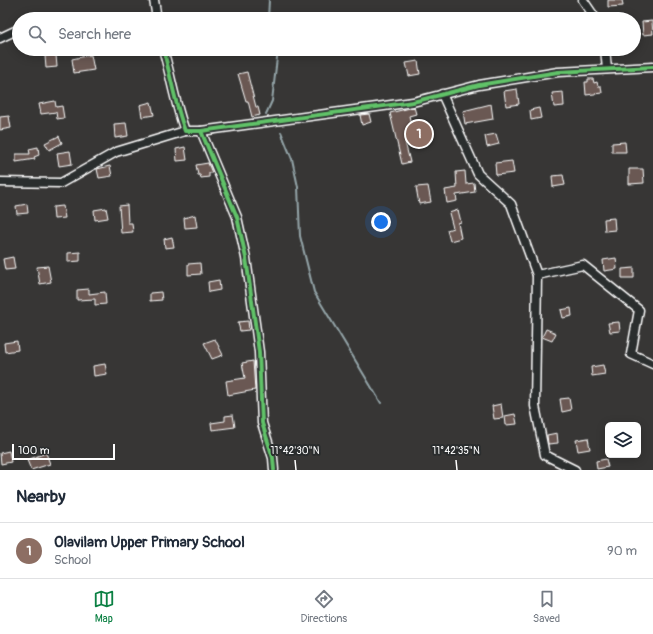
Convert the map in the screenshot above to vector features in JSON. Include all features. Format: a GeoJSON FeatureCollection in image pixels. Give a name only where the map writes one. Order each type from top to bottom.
{"type":"FeatureCollection","features":[{"type":"Feature","properties":{"kind":"street"},"geometry":{"type":"LineString","coordinates":[[154,0],[156,12]]}},
{"type":"Feature","properties":{"kind":"street"},"geometry":{"type":"LineString","coordinates":[[583,0],[591,12]]}},
{"type":"Feature","properties":{"kind":"street"},"geometry":{"type":"LineString","coordinates":[[0,38],[12,32]]}},
{"type":"Feature","properties":{"kind":"street"},"geometry":{"type":"LineString","coordinates":[[165,56],[175,100],[185,131]]}},
{"type":"Feature","properties":{"kind":"street"},"geometry":{"type":"LineString","coordinates":[[606,56],[607,69]]}},
{"type":"Feature","properties":{"kind":"street"},"geometry":{"type":"LineString","coordinates":[[0,182],[61,183],[116,152],[185,131],[201,131],[413,102],[478,85],[558,72],[653,67]]}},
{"type":"Feature","properties":{"kind":"street"},"geometry":{"type":"LineString","coordinates":[[442,94],[478,174],[511,204],[537,275],[535,406],[545,454],[575,470]]}},
{"type":"Feature","properties":{"kind":"street"},"geometry":{"type":"LineString","coordinates":[[201,131],[237,217],[246,258],[259,352],[262,424],[273,458],[274,470]]}},
{"type":"Feature","properties":{"kind":"street"},"geometry":{"type":"LineString","coordinates":[[537,275],[583,265],[639,310],[631,354],[653,364]]}},
{"type":"Feature","properties":{"kind":"building"},"geometry":{"type":"Polygon","coordinates":[[[608,0],[622,0],[623,6],[608,7],[608,0]]]}},
{"type":"Feature","properties":{"kind":"building"},"geometry":{"type":"Polygon","coordinates":[[[652,21],[653,34],[643,35],[642,22],[652,21]]]}},
{"type":"Feature","properties":{"kind":"building"},"geometry":{"type":"Polygon","coordinates":[[[45,56],[56,56],[57,67],[46,68],[45,56]]]}},
{"type":"Feature","properties":{"kind":"building"},"geometry":{"type":"Polygon","coordinates":[[[91,56],[94,70],[74,73],[72,59],[91,56]]]}},
{"type":"Feature","properties":{"kind":"building"},"geometry":{"type":"Polygon","coordinates":[[[418,61],[420,74],[409,76],[406,63],[418,61]]]}},
{"type":"Feature","properties":{"kind":"building"},"geometry":{"type":"Polygon","coordinates":[[[247,72],[256,107],[258,107],[260,115],[252,117],[238,74],[247,72]]]}},
{"type":"Feature","properties":{"kind":"building"},"geometry":{"type":"Polygon","coordinates":[[[588,79],[593,79],[594,83],[597,82],[598,86],[601,86],[602,93],[586,95],[585,82],[588,82],[588,79]]]}},
{"type":"Feature","properties":{"kind":"building"},"geometry":{"type":"Polygon","coordinates":[[[517,89],[519,104],[506,106],[504,91],[517,89]]]}},
{"type":"Feature","properties":{"kind":"building"},"geometry":{"type":"Polygon","coordinates":[[[563,92],[564,106],[554,107],[552,93],[563,92]]]}},
{"type":"Feature","properties":{"kind":"building"},"geometry":{"type":"Polygon","coordinates":[[[55,101],[56,107],[62,106],[64,118],[57,119],[56,112],[41,114],[39,104],[55,101]]]}},
{"type":"Feature","properties":{"kind":"building"},"geometry":{"type":"Polygon","coordinates":[[[151,102],[154,115],[142,117],[140,105],[151,102]]]}},
{"type":"Feature","properties":{"kind":"building"},"geometry":{"type":"Polygon","coordinates":[[[491,104],[493,119],[465,124],[463,111],[491,104]]]}},
{"type":"Feature","properties":{"kind":"building"},"geometry":{"type":"Polygon","coordinates":[[[414,107],[416,114],[409,116],[415,139],[405,142],[410,162],[402,164],[390,113],[414,107]]]}},
{"type":"Feature","properties":{"kind":"building"},"geometry":{"type":"Polygon","coordinates":[[[539,108],[541,118],[531,120],[530,110],[539,108]]]}},
{"type":"Feature","properties":{"kind":"building"},"geometry":{"type":"Polygon","coordinates":[[[369,114],[371,122],[362,125],[360,115],[369,114]]]}},
{"type":"Feature","properties":{"kind":"building"},"geometry":{"type":"Polygon","coordinates":[[[9,116],[11,128],[0,130],[0,117],[9,116]]]}},
{"type":"Feature","properties":{"kind":"building"},"geometry":{"type":"Polygon","coordinates":[[[126,123],[128,136],[115,138],[114,124],[126,123]]]}},
{"type":"Feature","properties":{"kind":"building"},"geometry":{"type":"Polygon","coordinates":[[[496,134],[499,144],[487,147],[485,136],[496,134]]]}},
{"type":"Feature","properties":{"kind":"building"},"geometry":{"type":"Polygon","coordinates":[[[59,136],[62,143],[49,150],[45,143],[59,136]]]}},
{"type":"Feature","properties":{"kind":"building"},"geometry":{"type":"Polygon","coordinates":[[[625,142],[626,152],[612,152],[612,143],[625,142]]]}},
{"type":"Feature","properties":{"kind":"building"},"geometry":{"type":"Polygon","coordinates":[[[38,147],[39,155],[34,157],[35,159],[16,162],[16,154],[30,154],[29,149],[38,147]]]}},
{"type":"Feature","properties":{"kind":"building"},"geometry":{"type":"Polygon","coordinates":[[[185,147],[187,160],[177,161],[176,149],[185,147]]]}},
{"type":"Feature","properties":{"kind":"building"},"geometry":{"type":"Polygon","coordinates":[[[70,151],[72,164],[59,166],[57,153],[70,151]]]}},
{"type":"Feature","properties":{"kind":"building"},"geometry":{"type":"Polygon","coordinates":[[[512,161],[514,173],[496,175],[495,163],[512,161]]]}},
{"type":"Feature","properties":{"kind":"building"},"geometry":{"type":"Polygon","coordinates":[[[208,163],[212,173],[209,173],[209,177],[201,178],[200,175],[198,175],[196,165],[208,163]]]}},
{"type":"Feature","properties":{"kind":"building"},"geometry":{"type":"Polygon","coordinates":[[[110,166],[112,176],[99,178],[97,169],[110,166]]]}},
{"type":"Feature","properties":{"kind":"building"},"geometry":{"type":"Polygon","coordinates":[[[629,169],[643,169],[644,183],[629,184],[629,169]]]}},
{"type":"Feature","properties":{"kind":"building"},"geometry":{"type":"Polygon","coordinates":[[[465,171],[466,184],[474,183],[475,192],[456,195],[457,201],[447,203],[445,190],[457,188],[456,172],[465,171]]]}},
{"type":"Feature","properties":{"kind":"building"},"geometry":{"type":"Polygon","coordinates":[[[563,175],[565,185],[553,187],[552,176],[563,175]]]}},
{"type":"Feature","properties":{"kind":"building"},"geometry":{"type":"Polygon","coordinates":[[[428,186],[431,202],[419,204],[416,187],[428,186]]]}},
{"type":"Feature","properties":{"kind":"building"},"geometry":{"type":"Polygon","coordinates":[[[27,204],[28,213],[17,214],[16,206],[27,204]]]}},
{"type":"Feature","properties":{"kind":"building"},"geometry":{"type":"Polygon","coordinates":[[[127,205],[128,223],[132,223],[133,232],[121,233],[119,206],[127,205]]]}},
{"type":"Feature","properties":{"kind":"building"},"geometry":{"type":"Polygon","coordinates":[[[63,206],[65,218],[54,219],[53,207],[63,206]]]}},
{"type":"Feature","properties":{"kind":"building"},"geometry":{"type":"Polygon","coordinates":[[[106,208],[108,218],[95,220],[94,210],[106,208]]]}},
{"type":"Feature","properties":{"kind":"building"},"geometry":{"type":"Polygon","coordinates":[[[458,210],[461,222],[458,223],[461,238],[450,241],[447,230],[453,228],[449,213],[458,210]]]}},
{"type":"Feature","properties":{"kind":"building"},"geometry":{"type":"Polygon","coordinates":[[[195,215],[197,227],[185,228],[184,218],[195,215]]]}},
{"type":"Feature","properties":{"kind":"building"},"geometry":{"type":"Polygon","coordinates":[[[614,218],[615,230],[605,231],[604,219],[614,218]]]}},
{"type":"Feature","properties":{"kind":"building"},"geometry":{"type":"Polygon","coordinates":[[[172,237],[174,247],[165,248],[164,239],[172,237]]]}},
{"type":"Feature","properties":{"kind":"building"},"geometry":{"type":"Polygon","coordinates":[[[80,252],[80,261],[68,262],[68,253],[80,252]]]}},
{"type":"Feature","properties":{"kind":"building"},"geometry":{"type":"Polygon","coordinates":[[[13,257],[15,269],[5,270],[3,259],[13,257]]]}},
{"type":"Feature","properties":{"kind":"building"},"geometry":{"type":"Polygon","coordinates":[[[616,258],[617,269],[604,271],[603,260],[616,258]]]}},
{"type":"Feature","properties":{"kind":"building"},"geometry":{"type":"Polygon","coordinates":[[[200,263],[201,274],[188,275],[188,264],[200,263]]]}},
{"type":"Feature","properties":{"kind":"building"},"geometry":{"type":"Polygon","coordinates":[[[48,266],[51,282],[40,284],[37,267],[48,266]]]}},
{"type":"Feature","properties":{"kind":"building"},"geometry":{"type":"Polygon","coordinates":[[[634,268],[634,278],[622,278],[622,269],[634,268]]]}},
{"type":"Feature","properties":{"kind":"building"},"geometry":{"type":"Polygon","coordinates":[[[219,280],[220,290],[209,292],[208,282],[219,280]]]}},
{"type":"Feature","properties":{"kind":"building"},"geometry":{"type":"Polygon","coordinates":[[[89,289],[89,294],[105,292],[106,304],[95,305],[95,299],[77,300],[77,290],[89,289]]]}},
{"type":"Feature","properties":{"kind":"building"},"geometry":{"type":"Polygon","coordinates":[[[161,292],[162,300],[150,301],[150,293],[161,292]]]}},
{"type":"Feature","properties":{"kind":"building"},"geometry":{"type":"Polygon","coordinates":[[[571,308],[572,316],[563,318],[561,310],[571,308]]]}},
{"type":"Feature","properties":{"kind":"building"},"geometry":{"type":"Polygon","coordinates":[[[248,321],[249,330],[240,331],[238,322],[248,321]]]}},
{"type":"Feature","properties":{"kind":"building"},"geometry":{"type":"Polygon","coordinates":[[[619,322],[620,331],[610,332],[608,323],[619,322]]]}},
{"type":"Feature","properties":{"kind":"building"},"geometry":{"type":"Polygon","coordinates":[[[546,329],[556,333],[552,341],[542,337],[546,329]]]}},
{"type":"Feature","properties":{"kind":"building"},"geometry":{"type":"Polygon","coordinates":[[[215,339],[223,355],[212,359],[204,343],[215,339]]]}},
{"type":"Feature","properties":{"kind":"building"},"geometry":{"type":"Polygon","coordinates":[[[17,341],[18,350],[5,352],[4,343],[17,341]]]}},
{"type":"Feature","properties":{"kind":"building"},"geometry":{"type":"Polygon","coordinates":[[[253,361],[255,390],[228,395],[226,381],[245,378],[242,363],[253,361]]]}},
{"type":"Feature","properties":{"kind":"building"},"geometry":{"type":"Polygon","coordinates":[[[105,364],[107,374],[94,376],[93,366],[105,364]]]}},
{"type":"Feature","properties":{"kind":"building"},"geometry":{"type":"Polygon","coordinates":[[[603,365],[605,374],[592,376],[591,367],[603,365]]]}},
{"type":"Feature","properties":{"kind":"building"},"geometry":{"type":"Polygon","coordinates":[[[569,398],[571,410],[562,412],[560,399],[569,398]]]}},
{"type":"Feature","properties":{"kind":"building"},"geometry":{"type":"Polygon","coordinates":[[[501,404],[503,418],[494,419],[492,406],[501,404]]]}},
{"type":"Feature","properties":{"kind":"building"},"geometry":{"type":"Polygon","coordinates":[[[515,414],[517,424],[506,425],[505,416],[515,414]]]}},
{"type":"Feature","properties":{"kind":"building"},"geometry":{"type":"Polygon","coordinates":[[[233,415],[235,427],[212,430],[211,423],[225,421],[225,416],[233,415]]]}},
{"type":"Feature","properties":{"kind":"building"},"geometry":{"type":"Polygon","coordinates":[[[557,433],[558,443],[548,444],[547,435],[557,433]]]}},
{"type":"Feature","properties":{"kind":"building"},"geometry":{"type":"Polygon","coordinates":[[[588,438],[590,449],[578,451],[576,440],[588,438]]]}},
{"type":"Feature","properties":{"kind":"building"},"geometry":{"type":"Polygon","coordinates":[[[9,451],[11,462],[1,464],[0,453],[9,451]]]}},
{"type":"Feature","properties":{"kind":"building"},"geometry":{"type":"Polygon","coordinates":[[[46,453],[50,464],[31,470],[27,460],[46,453]]]}},
{"type":"Feature","properties":{"kind":"building"},"geometry":{"type":"Polygon","coordinates":[[[606,459],[608,467],[597,469],[596,461],[606,459]]]}},
{"type":"Feature","properties":{"kind":"waterway"},"geometry":{"type":"LineString","coordinates":[[268,12],[269,0]]}},
{"type":"Feature","properties":{"kind":"waterway"},"geometry":{"type":"LineString","coordinates":[[266,114],[272,101],[277,56]]}},
{"type":"Feature","properties":{"kind":"waterway"},"geometry":{"type":"LineString","coordinates":[[281,132],[292,159],[298,187],[300,236],[314,292],[381,403]]}},
{"type":"Feature","properties":{"kind":"cycle path"},"geometry":{"type":"LineString","coordinates":[[165,56],[178,111],[185,131],[201,131],[237,217],[246,258],[259,352],[262,423],[273,458],[274,470]]}},
{"type":"Feature","properties":{"kind":"cycle path"},"geometry":{"type":"LineString","coordinates":[[201,131],[413,102],[479,85],[558,72],[653,67]]}},
{"type":"Feature","properties":{"kind":"place","name":"Olavilam Upper Primary School"},"geometry":{"type":"Point","coordinates":[419,134]}}]}
